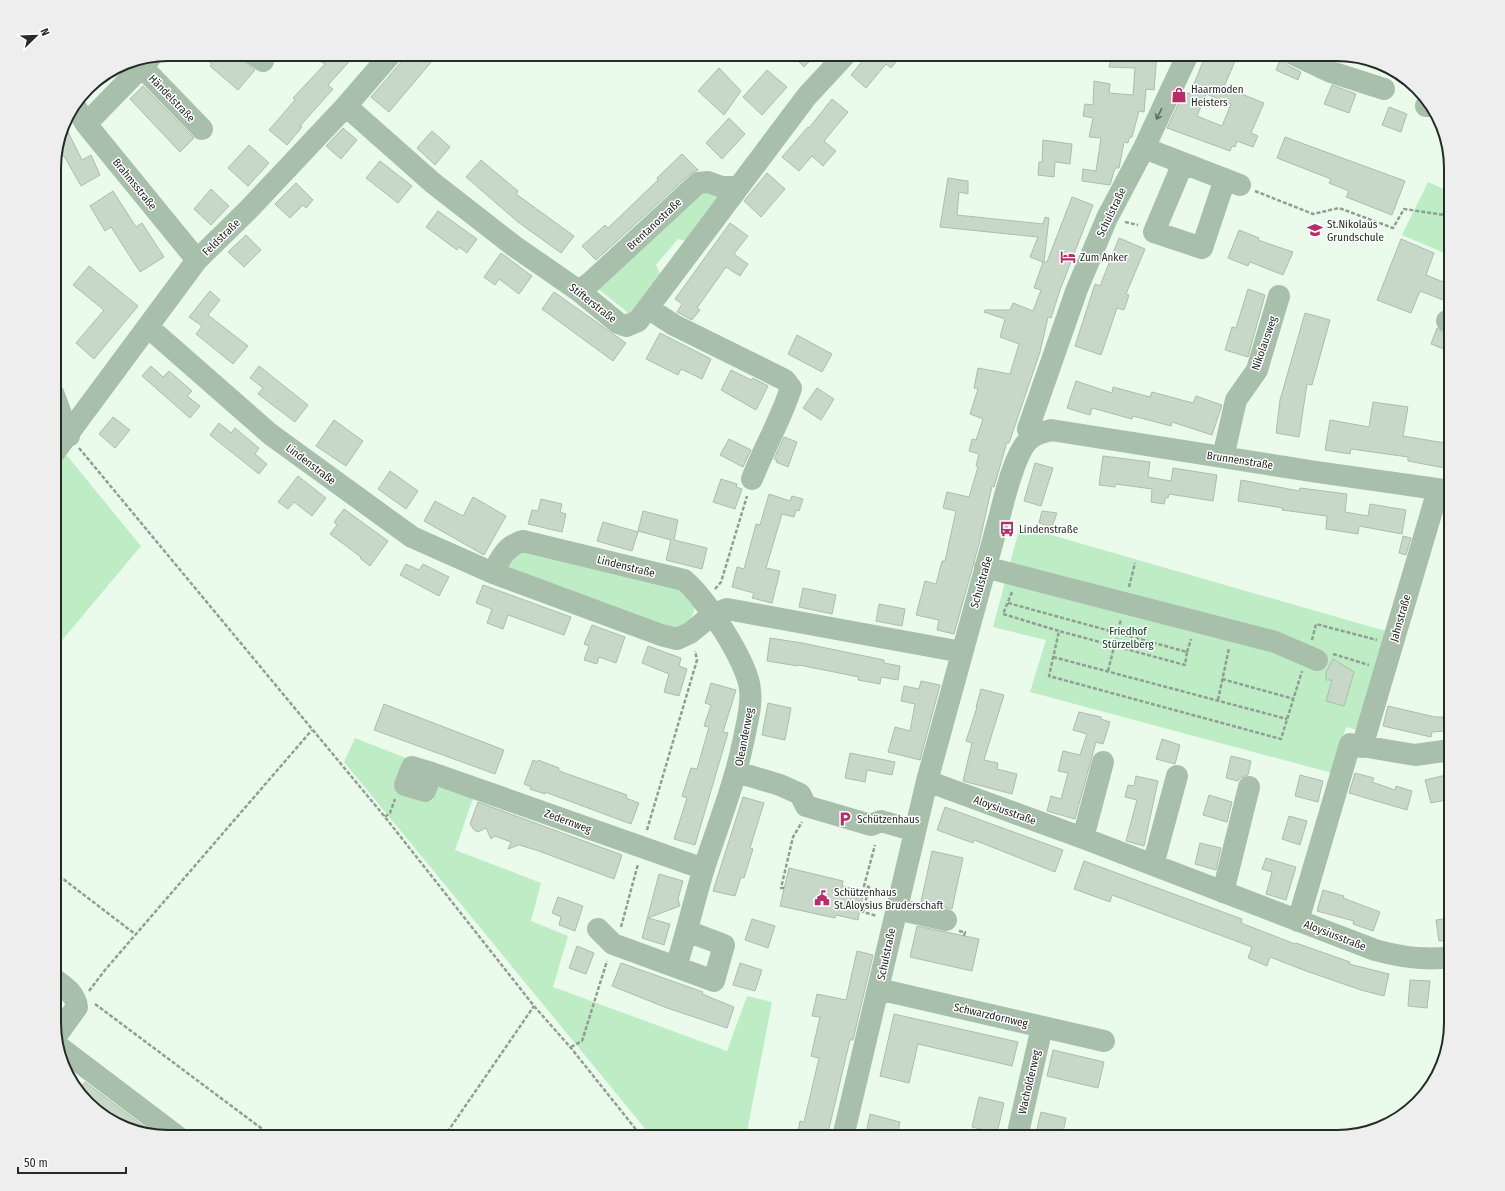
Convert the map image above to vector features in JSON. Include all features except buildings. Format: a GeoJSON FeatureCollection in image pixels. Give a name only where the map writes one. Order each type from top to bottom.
{"type":"FeatureCollection","features":[{"type":"Feature","properties":{"kind":"street","name":"Feldstraße"},"geometry":{"type":"LineString","coordinates":[[61,445],[197,260],[250,208],[346,106],[384,61]]}},
{"type":"Feature","properties":{"kind":"street"},"geometry":{"type":"LineString","coordinates":[[752,479],[763,449],[779,421],[792,388],[785,380],[674,325],[648,308],[807,96],[840,61]]}},
{"type":"Feature","properties":{"kind":"street","name":"Schulstraße"},"geometry":{"type":"LineString","coordinates":[[845,1130],[914,831],[985,567],[1020,452],[1024,444],[1031,438],[1028,429],[1077,289],[1107,218],[1144,148],[1185,61]]}},
{"type":"Feature","properties":{"kind":"street"},"geometry":{"type":"LineString","coordinates":[[1308,61],[1331,72],[1384,90]]}},
{"type":"Feature","properties":{"kind":"street","name":"Händelstraße"},"geometry":{"type":"LineString","coordinates":[[86,124],[139,65]]}},
{"type":"Feature","properties":{"kind":"street","name":"Händelstraße"},"geometry":{"type":"LineString","coordinates":[[139,65],[202,129]]}},
{"type":"Feature","properties":{"kind":"street","name":"Stifterstraße"},"geometry":{"type":"LineString","coordinates":[[346,106],[433,183],[514,246],[579,292],[618,323],[626,326],[638,321],[648,308]]}},
{"type":"Feature","properties":{"kind":"street","name":"Brahmsstraße"},"geometry":{"type":"LineString","coordinates":[[78,111],[86,124],[197,260]]}},
{"type":"Feature","properties":{"kind":"street"},"geometry":{"type":"LineString","coordinates":[[1144,148],[1183,163],[1232,182],[1202,248],[1154,232],[1183,163]]}},
{"type":"Feature","properties":{"kind":"street","name":"Brentanostraße"},"geometry":{"type":"LineString","coordinates":[[579,292],[698,183],[708,182],[722,187],[738,187]]}},
{"type":"Feature","properties":{"kind":"street","name":"Nikolausweg"},"geometry":{"type":"LineString","coordinates":[[1223,457],[1236,400],[1257,370],[1279,296]]}},
{"type":"Feature","properties":{"kind":"street","name":"Lindenstraße"},"geometry":{"type":"LineString","coordinates":[[148,327],[270,434],[412,537],[493,573],[661,635],[677,639],[690,633],[708,608]]}},
{"type":"Feature","properties":{"kind":"street"},"geometry":{"type":"LineString","coordinates":[[61,414],[69,436]]}},
{"type":"Feature","properties":{"kind":"street","name":"Brunnenstraße"},"geometry":{"type":"LineString","coordinates":[[1031,438],[1051,430],[1444,490]]}},
{"type":"Feature","properties":{"kind":"street","name":"Jahnstraße"},"geometry":{"type":"LineString","coordinates":[[1362,747],[1392,644],[1444,490]]}},
{"type":"Feature","properties":{"kind":"street","name":"Lindenstraße"},"geometry":{"type":"LineString","coordinates":[[493,573],[499,559],[510,546],[523,541],[684,580],[693,587],[708,608]]}},
{"type":"Feature","properties":{"kind":"street"},"geometry":{"type":"LineString","coordinates":[[985,567],[1018,577],[1275,642],[1312,654]]}},
{"type":"Feature","properties":{"kind":"street","name":"Lindenstraße"},"geometry":{"type":"LineString","coordinates":[[708,608],[727,609],[962,652]]}},
{"type":"Feature","properties":{"kind":"street","name":"Oleanderweg"},"geometry":{"type":"LineString","coordinates":[[676,967],[704,869],[737,772],[750,708],[750,689],[745,667],[708,608]]}},
{"type":"Feature","properties":{"kind":"street"},"geometry":{"type":"LineString","coordinates":[[1298,921],[1350,744],[1416,755],[1444,751]]}},
{"type":"Feature","properties":{"kind":"street"},"geometry":{"type":"LineString","coordinates":[[1083,838],[1103,762]]}},
{"type":"Feature","properties":{"kind":"street","name":"Oleanderweg"},"geometry":{"type":"LineString","coordinates":[[737,772],[780,785],[800,794],[806,806]]}},
{"type":"Feature","properties":{"kind":"street","name":"Zedernweg"},"geometry":{"type":"LineString","coordinates":[[432,773],[704,869]]}},
{"type":"Feature","properties":{"kind":"street"},"geometry":{"type":"LineString","coordinates":[[1153,865],[1177,776]]}},
{"type":"Feature","properties":{"kind":"street","name":"Aloysiusstraße"},"geometry":{"type":"LineString","coordinates":[[927,781],[1083,838],[1375,950],[1402,957],[1424,959],[1444,958]]}},
{"type":"Feature","properties":{"kind":"street"},"geometry":{"type":"LineString","coordinates":[[1223,892],[1249,787]]}},
{"type":"Feature","properties":{"kind":"street"},"geometry":{"type":"LineString","coordinates":[[806,806],[871,824],[881,821],[914,831]]}},
{"type":"Feature","properties":{"kind":"street"},"geometry":{"type":"LineString","coordinates":[[896,909],[946,920]]}},
{"type":"Feature","properties":{"kind":"street"},"geometry":{"type":"LineString","coordinates":[[598,929],[613,944],[714,981],[724,945],[687,932]]}},
{"type":"Feature","properties":{"kind":"street"},"geometry":{"type":"LineString","coordinates":[[61,984],[71,992],[76,999],[77,1007],[61,1029]]}},
{"type":"Feature","properties":{"kind":"street","name":"Schwarzdornweg"},"geometry":{"type":"LineString","coordinates":[[878,989],[1104,1042]]}},
{"type":"Feature","properties":{"kind":"street","name":"Wacholderweg"},"geometry":{"type":"LineString","coordinates":[[1019,1130],[1042,1027]]}},
{"type":"Feature","properties":{"kind":"street"},"geometry":{"type":"LineString","coordinates":[[65,1051],[169,1130]]}},
{"type":"Feature","properties":{"kind":"path"},"geometry":{"type":"LineString","coordinates":[[1232,182],[1313,214],[1339,208],[1393,228],[1404,209],[1444,215]]}},
{"type":"Feature","properties":{"kind":"path"},"geometry":{"type":"LineString","coordinates":[[1107,218],[1155,229]]}},
{"type":"Feature","properties":{"kind":"path"},"geometry":{"type":"LineString","coordinates":[[69,436],[385,817],[534,1006],[636,1130]]}},
{"type":"Feature","properties":{"kind":"path"},"geometry":{"type":"LineString","coordinates":[[708,608],[721,582],[752,479]]}},
{"type":"Feature","properties":{"kind":"path"},"geometry":{"type":"LineString","coordinates":[[1008,603],[1187,652],[1185,665],[1059,631],[1003,614],[1018,577]]}},
{"type":"Feature","properties":{"kind":"path"},"geometry":{"type":"LineString","coordinates":[[1059,631],[1049,676],[1281,739],[1294,699],[1312,654],[1316,624],[1392,644]]}},
{"type":"Feature","properties":{"kind":"path"},"geometry":{"type":"LineString","coordinates":[[1218,700],[1232,632]]}},
{"type":"Feature","properties":{"kind":"path"},"geometry":{"type":"LineString","coordinates":[[1312,654],[1385,670]]}},
{"type":"Feature","properties":{"kind":"path"},"geometry":{"type":"LineString","coordinates":[[1053,657],[1288,719]]}},
{"type":"Feature","properties":{"kind":"path"},"geometry":{"type":"LineString","coordinates":[[1222,679],[1294,699]]}},
{"type":"Feature","properties":{"kind":"path"},"geometry":{"type":"LineString","coordinates":[[85,997],[104,970],[312,730]]}},
{"type":"Feature","properties":{"kind":"path"},"geometry":{"type":"LineString","coordinates":[[784,888],[781,888],[793,837],[803,820],[806,806]]}},
{"type":"Feature","properties":{"kind":"path"},"geometry":{"type":"LineString","coordinates":[[863,912],[869,887],[864,886],[875,845]]}},
{"type":"Feature","properties":{"kind":"path"},"geometry":{"type":"LineString","coordinates":[[61,877],[135,934]]}},
{"type":"Feature","properties":{"kind":"path"},"geometry":{"type":"LineString","coordinates":[[91,1001],[264,1130]]}},
{"type":"Feature","properties":{"kind":"path"},"geometry":{"type":"LineString","coordinates":[[449,1130],[534,1006]]}},
{"type":"Feature","properties":{"kind":"green space"},"geometry":{"type":"Polygon","coordinates":[[[1428,182],[1444,189],[1444,253],[1402,235],[1428,182]]]}},
{"type":"Feature","properties":{"kind":"green space"},"geometry":{"type":"Polygon","coordinates":[[[699,191],[712,191],[718,198],[688,241],[678,239],[656,265],[661,276],[631,315],[597,288],[699,191]]]}},
{"type":"Feature","properties":{"kind":"green space"},"geometry":{"type":"Polygon","coordinates":[[[64,452],[141,546],[61,642],[61,456],[64,452]]]}},
{"type":"Feature","properties":{"kind":"green space","name":"Friedhof Stürzelberg"},"geometry":{"type":"Polygon","coordinates":[[[1020,526],[1389,632],[1360,731],[1346,727],[1332,773],[1030,692],[1046,640],[993,627],[1020,526]]]}},
{"type":"Feature","properties":{"kind":"green space"},"geometry":{"type":"Polygon","coordinates":[[[516,549],[678,583],[695,606],[693,614],[686,623],[676,630],[509,569],[507,562],[516,549]]]}},
{"type":"Feature","properties":{"kind":"green space"},"geometry":{"type":"Polygon","coordinates":[[[355,738],[406,758],[396,787],[432,801],[441,780],[475,793],[455,850],[541,883],[531,921],[568,936],[553,987],[727,1051],[747,996],[772,1002],[747,1130],[646,1130],[344,762],[355,738]]]}},
{"type":"Feature","properties":{"kind":"place","name":"Haarmoden Heisters"},"geometry":{"type":"Point","coordinates":[1179,95]}},
{"type":"Feature","properties":{"kind":"place","name":"St.Nikolaus Grundschule"},"geometry":{"type":"Point","coordinates":[1315,230]}},
{"type":"Feature","properties":{"kind":"place","name":"Zum Anker"},"geometry":{"type":"Point","coordinates":[1068,257]}},
{"type":"Feature","properties":{"kind":"place","name":"Lindenstraße"},"geometry":{"type":"Point","coordinates":[1007,529]}},
{"type":"Feature","properties":{"kind":"place","name":"Schützenhaus"},"geometry":{"type":"Point","coordinates":[845,819]}},
{"type":"Feature","properties":{"kind":"place","name":"Schützenhaus St.Aloysius Bruderschaft"},"geometry":{"type":"Point","coordinates":[822,898]}}]}
